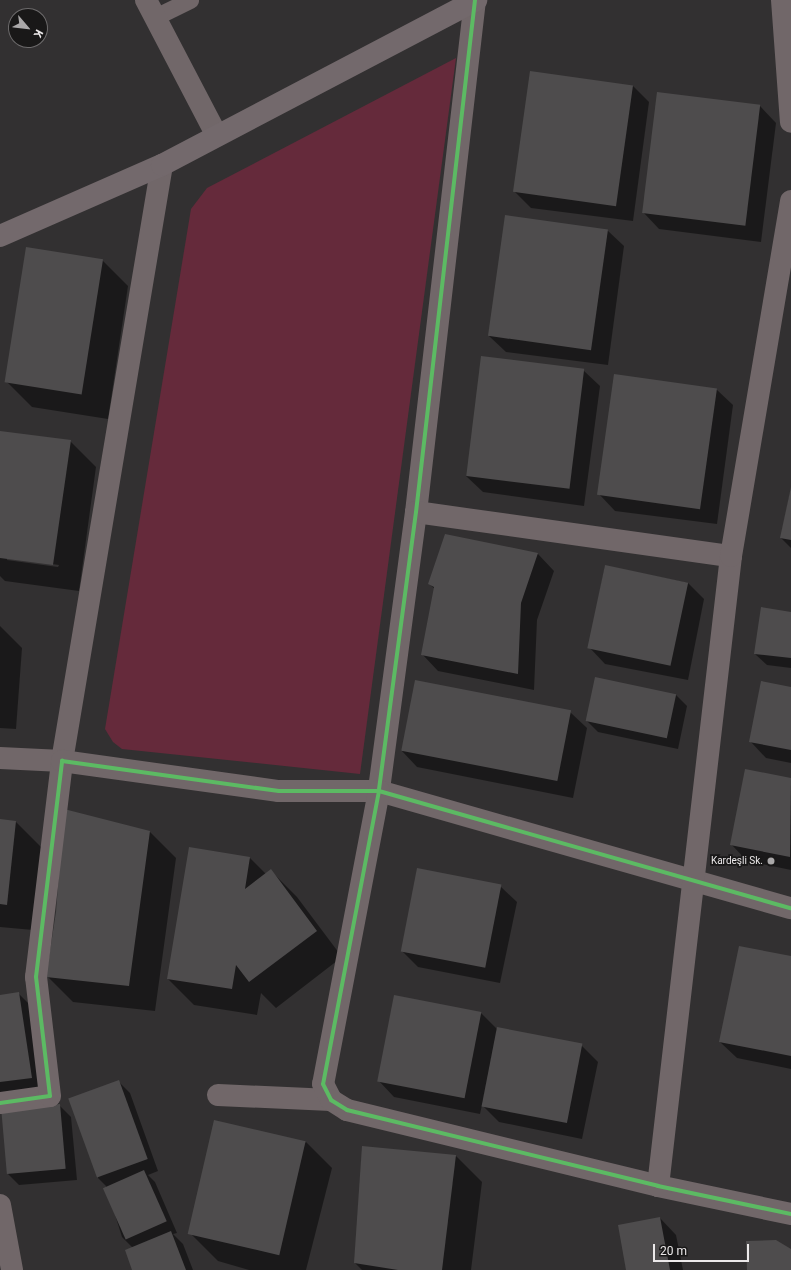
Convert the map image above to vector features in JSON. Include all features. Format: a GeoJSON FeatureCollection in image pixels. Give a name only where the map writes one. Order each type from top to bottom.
{"type":"FeatureCollection","features":[{"type":"Feature","properties":{"kind":"street"},"geometry":{"type":"LineString","coordinates":[[0,236],[162,165],[475,0]]}},
{"type":"Feature","properties":{"kind":"street"},"geometry":{"type":"LineString","coordinates":[[475,0],[416,512],[379,791],[323,1084],[332,1100],[347,1110],[658,1186],[791,1214]]}},
{"type":"Feature","properties":{"kind":"street"},"geometry":{"type":"LineString","coordinates":[[782,0],[791,122]]}},
{"type":"Feature","properties":{"kind":"street"},"geometry":{"type":"LineString","coordinates":[[150,9],[217,136]]}},
{"type":"Feature","properties":{"kind":"street"},"geometry":{"type":"LineString","coordinates":[[0,1103],[50,1096],[36,977],[62,761],[162,165]]}},
{"type":"Feature","properties":{"kind":"street"},"geometry":{"type":"LineString","coordinates":[[658,1186],[731,556],[791,201]]}},
{"type":"Feature","properties":{"kind":"street"},"geometry":{"type":"LineString","coordinates":[[416,512],[731,556]]}},
{"type":"Feature","properties":{"kind":"street"},"geometry":{"type":"LineString","coordinates":[[0,758],[62,761],[279,791],[379,791],[791,908]]}},
{"type":"Feature","properties":{"kind":"street"},"geometry":{"type":"LineString","coordinates":[[218,1095],[332,1100]]}},
{"type":"Feature","properties":{"kind":"street"},"geometry":{"type":"LineString","coordinates":[[0,1205],[12,1270]]}},
{"type":"Feature","properties":{"kind":"lane"},"geometry":{"type":"LineString","coordinates":[[150,9],[190,0]]}},
{"type":"Feature","properties":{"kind":"shaded area"},"geometry":{"type":"Polygon","coordinates":[[[456,58],[360,774],[122,749],[113,742],[105,729],[191,209],[207,188],[456,58]]]}},
{"type":"Feature","properties":{"kind":"building"},"geometry":{"type":"Polygon","coordinates":[[[530,71],[633,85],[616,206],[513,192],[530,71]]]}},
{"type":"Feature","properties":{"kind":"building"},"geometry":{"type":"Polygon","coordinates":[[[657,92],[760,105],[745,226],[642,213],[657,92]]]}},
{"type":"Feature","properties":{"kind":"building"},"geometry":{"type":"Polygon","coordinates":[[[505,215],[608,229],[591,350],[488,336],[505,215]]]}},
{"type":"Feature","properties":{"kind":"building"},"geometry":{"type":"Polygon","coordinates":[[[26,247],[103,259],[82,395],[5,382],[26,247]]]}},
{"type":"Feature","properties":{"kind":"building"},"geometry":{"type":"Polygon","coordinates":[[[481,356],[584,369],[569,489],[466,476],[481,356]]]}},
{"type":"Feature","properties":{"kind":"building"},"geometry":{"type":"Polygon","coordinates":[[[614,374],[717,388],[700,509],[597,495],[614,374]]]}},
{"type":"Feature","properties":{"kind":"building"},"geometry":{"type":"Polygon","coordinates":[[[0,431],[71,440],[53,565],[0,558],[0,431]]]}},
{"type":"Feature","properties":{"kind":"building"},"geometry":{"type":"Polygon","coordinates":[[[791,487],[791,540],[780,538],[791,487]]]}},
{"type":"Feature","properties":{"kind":"building"},"geometry":{"type":"Polygon","coordinates":[[[445,534],[538,553],[521,603],[518,674],[421,655],[434,587],[428,584],[445,534]]]}},
{"type":"Feature","properties":{"kind":"building"},"geometry":{"type":"Polygon","coordinates":[[[605,565],[688,583],[670,666],[587,648],[605,565]]]}},
{"type":"Feature","properties":{"kind":"building"},"geometry":{"type":"Polygon","coordinates":[[[761,607],[791,612],[791,658],[754,654],[761,607]]]}},
{"type":"Feature","properties":{"kind":"building"},"geometry":{"type":"Polygon","coordinates":[[[595,677],[676,694],[667,738],[586,721],[595,677]]]}},
{"type":"Feature","properties":{"kind":"building"},"geometry":{"type":"Polygon","coordinates":[[[415,680],[571,710],[557,781],[401,751],[415,680]]]}},
{"type":"Feature","properties":{"kind":"building"},"geometry":{"type":"Polygon","coordinates":[[[761,681],[791,687],[791,750],[749,742],[761,681]]]}},
{"type":"Feature","properties":{"kind":"building"},"geometry":{"type":"Polygon","coordinates":[[[745,769],[791,778],[790,857],[730,845],[745,769]]]}},
{"type":"Feature","properties":{"kind":"building"},"geometry":{"type":"Polygon","coordinates":[[[64,809],[150,831],[129,986],[46,977],[56,912],[64,809]]]}},
{"type":"Feature","properties":{"kind":"building"},"geometry":{"type":"Polygon","coordinates":[[[0,819],[16,821],[7,905],[0,904],[0,819]]]}},
{"type":"Feature","properties":{"kind":"building"},"geometry":{"type":"Polygon","coordinates":[[[189,847],[250,857],[245,889],[271,869],[317,931],[249,982],[236,965],[232,989],[167,979],[189,847]]]}},
{"type":"Feature","properties":{"kind":"building"},"geometry":{"type":"Polygon","coordinates":[[[417,868],[501,884],[485,968],[401,951],[417,868]]]}},
{"type":"Feature","properties":{"kind":"building"},"geometry":{"type":"Polygon","coordinates":[[[739,946],[791,956],[791,1056],[719,1042],[739,946]]]}},
{"type":"Feature","properties":{"kind":"building"},"geometry":{"type":"Polygon","coordinates":[[[19,992],[32,1078],[0,1082],[0,995],[19,992]]]}},
{"type":"Feature","properties":{"kind":"building"},"geometry":{"type":"Polygon","coordinates":[[[394,995],[481,1012],[465,1098],[377,1081],[394,995]]]}},
{"type":"Feature","properties":{"kind":"building"},"geometry":{"type":"Polygon","coordinates":[[[497,1027],[582,1044],[567,1123],[482,1107],[497,1027]]]}},
{"type":"Feature","properties":{"kind":"building"},"geometry":{"type":"Polygon","coordinates":[[[119,1080],[148,1159],[97,1177],[68,1098],[119,1080]]]}},
{"type":"Feature","properties":{"kind":"building"},"geometry":{"type":"Polygon","coordinates":[[[60,1104],[66,1169],[7,1174],[1,1109],[60,1104]]]}},
{"type":"Feature","properties":{"kind":"building"},"geometry":{"type":"Polygon","coordinates":[[[214,1120],[306,1141],[279,1255],[188,1234],[214,1120]]]}},
{"type":"Feature","properties":{"kind":"building"},"geometry":{"type":"Polygon","coordinates":[[[362,1146],[456,1155],[442,1270],[398,1270],[354,1263],[362,1146]]]}},
{"type":"Feature","properties":{"kind":"building"},"geometry":{"type":"Polygon","coordinates":[[[144,1170],[167,1221],[126,1239],[103,1188],[144,1170]]]}},
{"type":"Feature","properties":{"kind":"building"},"geometry":{"type":"Polygon","coordinates":[[[660,1217],[670,1270],[626,1270],[618,1225],[660,1217]]]}},
{"type":"Feature","properties":{"kind":"building"},"geometry":{"type":"Polygon","coordinates":[[[171,1231],[186,1270],[132,1270],[125,1250],[171,1231]]]}},
{"type":"Feature","properties":{"kind":"building"},"geometry":{"type":"Polygon","coordinates":[[[776,1240],[791,1249],[791,1270],[747,1270],[746,1241],[776,1240]]]}},
{"type":"Feature","properties":{"kind":"cycle path"},"geometry":{"type":"LineString","coordinates":[[475,0],[416,512],[379,791],[791,908]]}},
{"type":"Feature","properties":{"kind":"cycle path"},"geometry":{"type":"LineString","coordinates":[[0,1103],[50,1096],[36,977],[62,761],[279,791],[379,791],[323,1084],[331,1100],[347,1110],[658,1186],[791,1214]]}},
{"type":"Feature","properties":{"kind":"place","name":"Kardeşli Sk."},"geometry":{"type":"Point","coordinates":[771,861]}}]}
